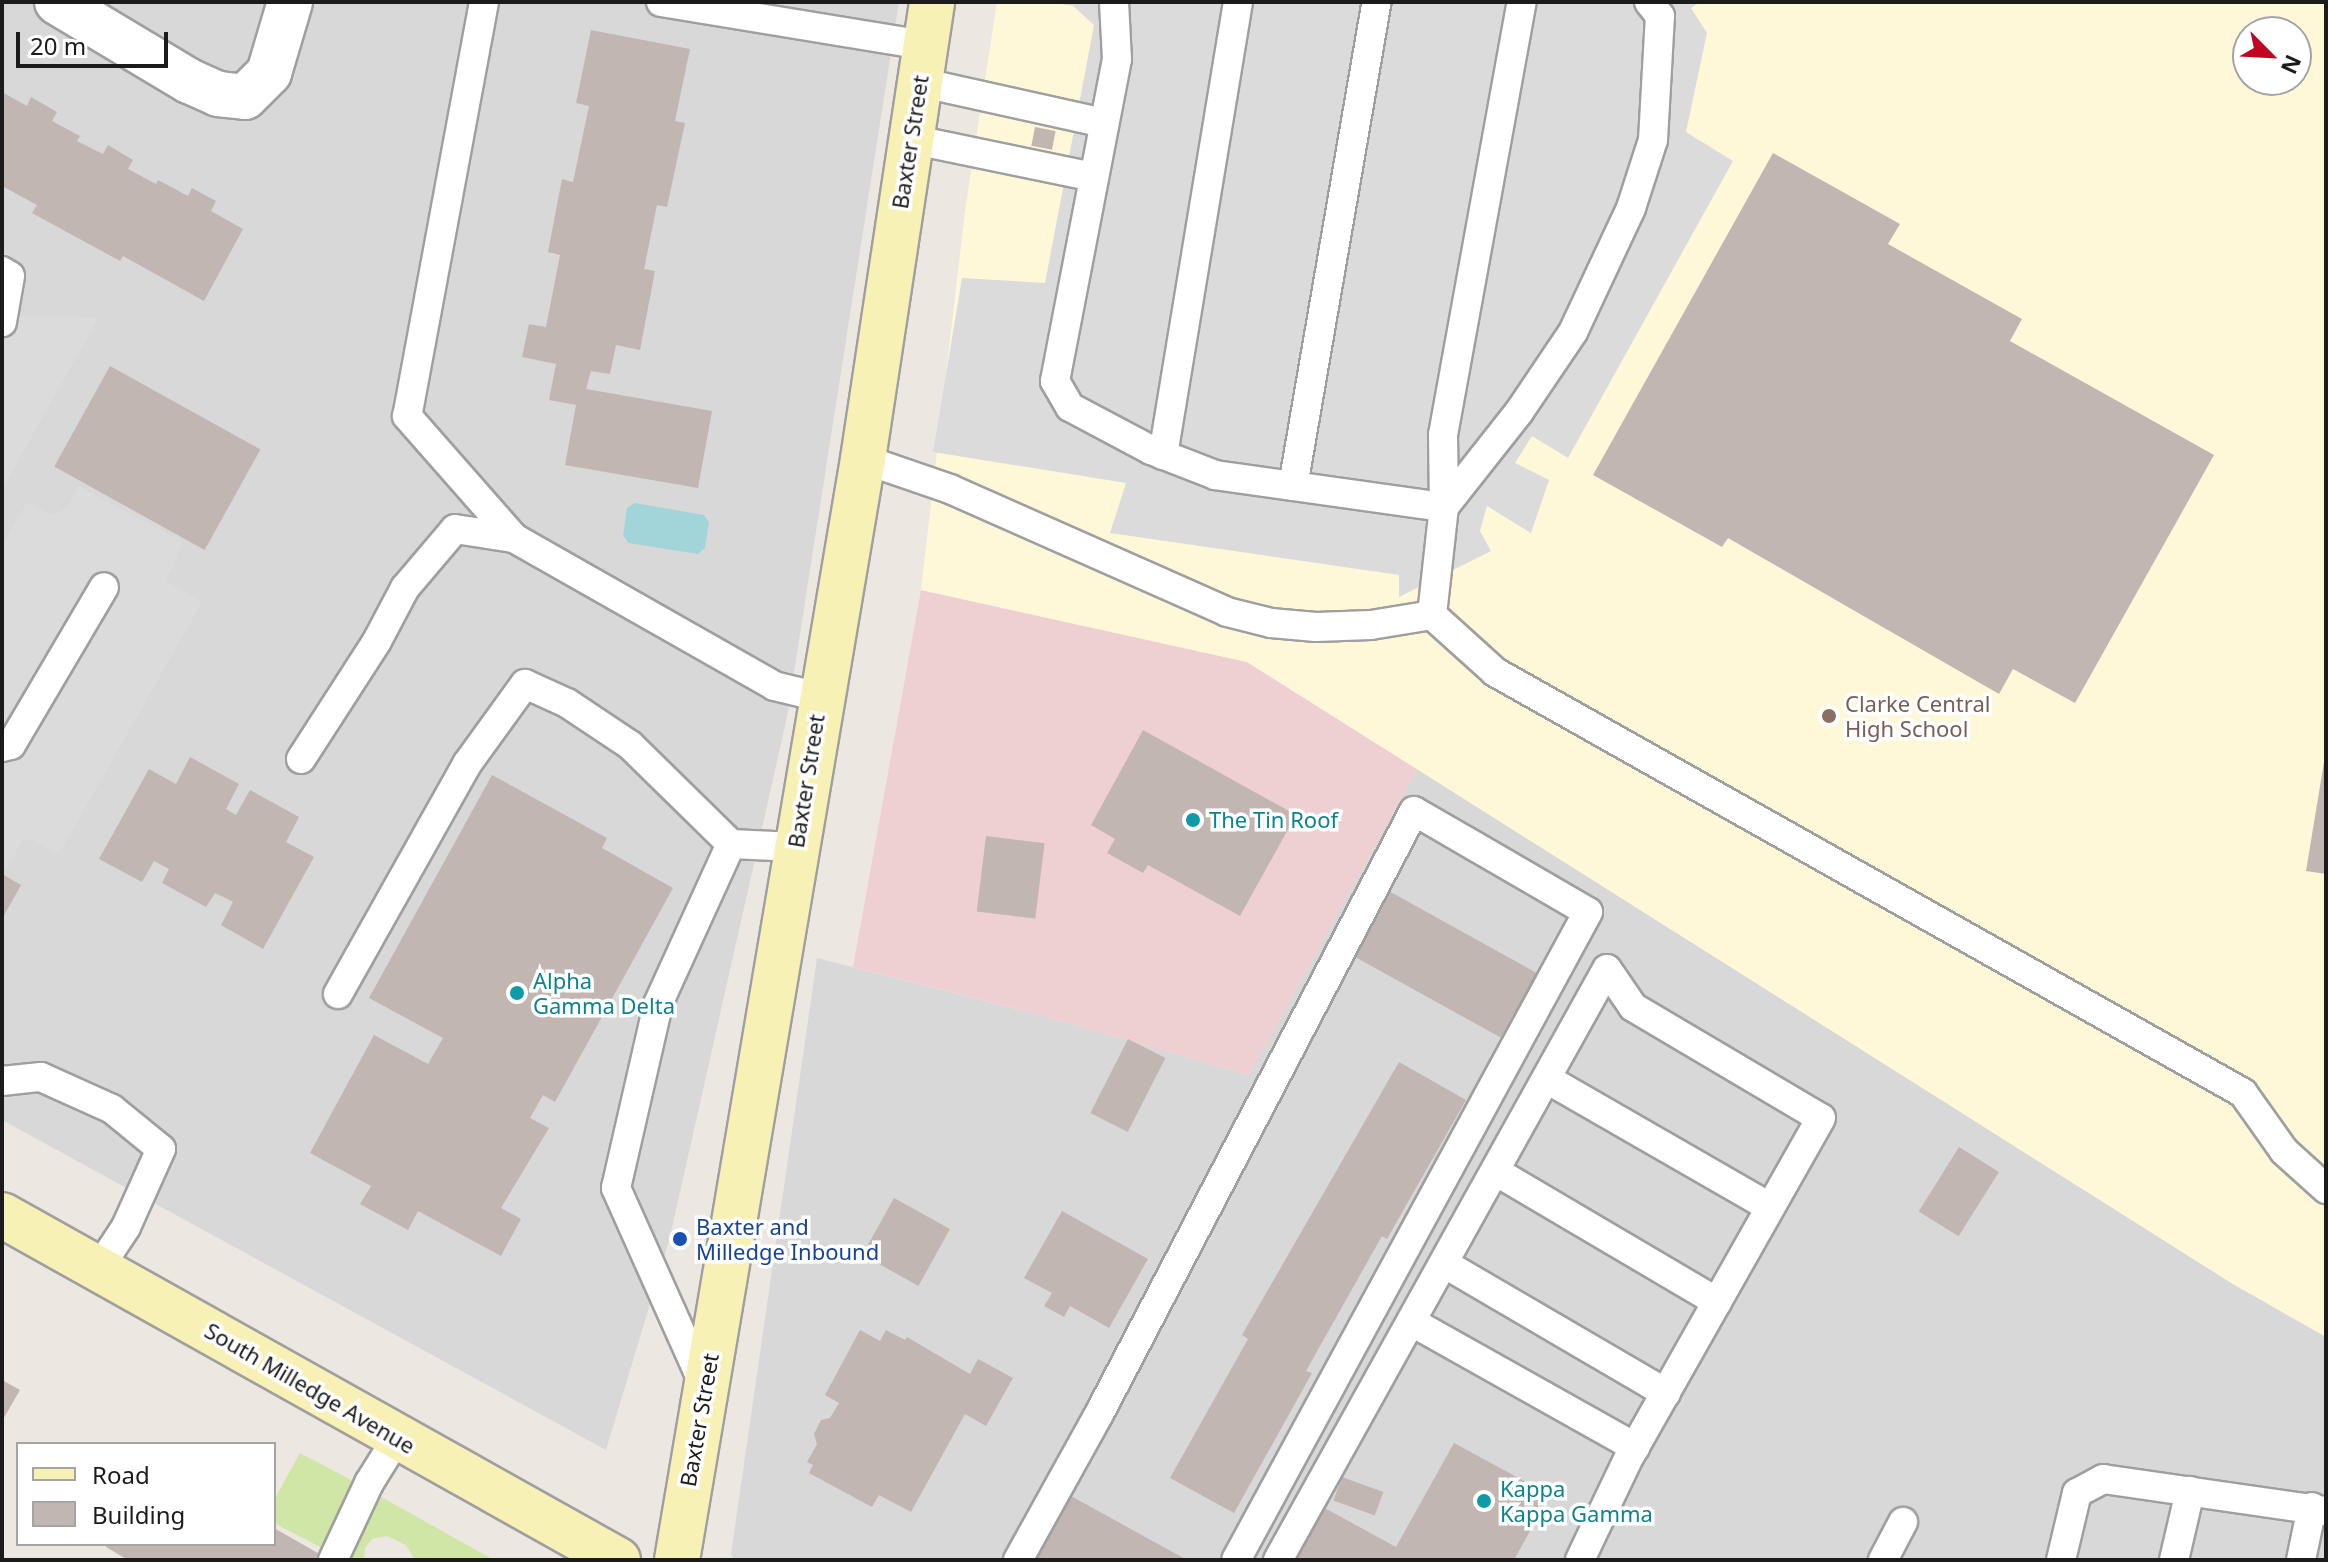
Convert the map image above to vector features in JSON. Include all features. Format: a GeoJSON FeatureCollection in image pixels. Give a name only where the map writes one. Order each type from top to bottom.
{"type":"FeatureCollection","features":[{"type":"Feature","properties":{"kind":"main road","name":"Baxter Street"},"geometry":{"type":"LineString","coordinates":[[677,1560],[820,697],[863,459],[932,2]]}},
{"type":"Feature","properties":{"kind":"main road","name":"South Milledge Avenue"},"geometry":{"type":"LineString","coordinates":[[2,1215],[618,1560]]}},
{"type":"Feature","properties":{"kind":"street"},"geometry":{"type":"LineString","coordinates":[[57,2],[189,81],[218,94],[245,97],[269,73],[290,2]]}},
{"type":"Feature","properties":{"kind":"lane"},"geometry":{"type":"LineString","coordinates":[[484,2],[407,416],[514,538],[774,686],[820,697]]}},
{"type":"Feature","properties":{"kind":"lane"},"geometry":{"type":"LineString","coordinates":[[661,2],[922,63],[1104,123]]}},
{"type":"Feature","properties":{"kind":"lane"},"geometry":{"type":"LineString","coordinates":[[1114,2],[1117,59],[1055,381],[1070,407],[1163,455],[1215,475],[1444,507]]}},
{"type":"Feature","properties":{"kind":"lane"},"geometry":{"type":"LineString","coordinates":[[1163,455],[1238,2]]}},
{"type":"Feature","properties":{"kind":"lane"},"geometry":{"type":"LineString","coordinates":[[1293,486],[1377,2]]}},
{"type":"Feature","properties":{"kind":"lane"},"geometry":{"type":"LineString","coordinates":[[1432,615],[1444,507],[1443,435],[1522,2]]}},
{"type":"Feature","properties":{"kind":"lane"},"geometry":{"type":"LineString","coordinates":[[1444,507],[1519,412],[1573,332],[1631,208],[1653,140],[1660,16],[1649,2]]}},
{"type":"Feature","properties":{"kind":"lane"},"geometry":{"type":"LineString","coordinates":[[910,139],[1094,177]]}},
{"type":"Feature","properties":{"kind":"lane"},"geometry":{"type":"LineString","coordinates":[[2,271],[10,276],[2,322]]}},
{"type":"Feature","properties":{"kind":"lane"},"geometry":{"type":"LineString","coordinates":[[863,459],[950,489],[1227,612],[1271,623],[1316,627],[1371,625],[1432,615]]}},
{"type":"Feature","properties":{"kind":"lane"},"geometry":{"type":"LineString","coordinates":[[301,759],[377,641],[405,588],[455,529],[514,538]]}},
{"type":"Feature","properties":{"kind":"lane"},"geometry":{"type":"LineString","coordinates":[[2,747],[11,745],[104,587]]}},
{"type":"Feature","properties":{"kind":"lane"},"geometry":{"type":"LineString","coordinates":[[1432,615],[1495,672],[2243,1093],[2284,1151],[2326,1189]]}},
{"type":"Feature","properties":{"kind":"lane"},"geometry":{"type":"LineString","coordinates":[[338,994],[467,764],[525,684],[567,703],[630,745],[731,844],[796,847]]}},
{"type":"Feature","properties":{"kind":"lane"},"geometry":{"type":"LineString","coordinates":[[1018,1560],[1414,811],[1588,912],[1236,1560]]}},
{"type":"Feature","properties":{"kind":"lane"},"geometry":{"type":"LineString","coordinates":[[705,1387],[616,1188],[658,1004],[731,844]]}},
{"type":"Feature","properties":{"kind":"lane"},"geometry":{"type":"LineString","coordinates":[[1278,1560],[1607,969],[1633,1007],[1821,1118],[1635,1447],[1580,1560]]}},
{"type":"Feature","properties":{"kind":"lane"},"geometry":{"type":"LineString","coordinates":[[2,1081],[41,1077],[112,1109],[161,1149],[126,1227],[99,1268]]}},
{"type":"Feature","properties":{"kind":"lane"},"geometry":{"type":"LineString","coordinates":[[1547,1079],[1770,1207]]}},
{"type":"Feature","properties":{"kind":"lane"},"geometry":{"type":"LineString","coordinates":[[1495,1171],[1717,1302]]}},
{"type":"Feature","properties":{"kind":"lane"},"geometry":{"type":"LineString","coordinates":[[1445,1264],[1666,1393]]}},
{"type":"Feature","properties":{"kind":"lane"},"geometry":{"type":"LineString","coordinates":[[1412,1322],[1635,1447]]}},
{"type":"Feature","properties":{"kind":"lane"},"geometry":{"type":"LineString","coordinates":[[333,1560],[369,1483],[397,1438]]}},
{"type":"Feature","properties":{"kind":"lane"},"geometry":{"type":"LineString","coordinates":[[2061,1560],[2077,1493],[2103,1479],[2319,1509],[2301,1560]]}},
{"type":"Feature","properties":{"kind":"lane"},"geometry":{"type":"LineString","coordinates":[[2174,1560],[2190,1491]]}},
{"type":"Feature","properties":{"kind":"lane"},"geometry":{"type":"LineString","coordinates":[[1883,1560],[1903,1522]]}},
{"type":"Feature","properties":{"kind":"shaded area"},"geometry":{"type":"Polygon","coordinates":[[[2,2],[899,2],[787,717],[669,1241],[606,1450],[2,1120],[2,2]]]}},
{"type":"Feature","properties":{"kind":"shaded area","name":"Clarke Central High School"},"geometry":{"type":"Polygon","coordinates":[[[997,2],[2326,2],[2326,1337],[2233,1284],[1247,662],[921,590],[965,211],[997,2]]]}},
{"type":"Feature","properties":{"kind":"shaded area"},"geometry":{"type":"Polygon","coordinates":[[[1052,2],[1700,2],[1691,8],[1707,33],[1686,132],[1733,161],[1568,458],[1532,436],[1515,463],[1549,480],[1531,533],[1487,506],[1480,531],[1491,551],[1399,597],[1399,575],[1110,533],[1126,483],[933,452],[962,278],[1045,283],[1094,25],[1073,6],[1052,2]]]}},
{"type":"Feature","properties":{"kind":"shaded area"},"geometry":{"type":"Polygon","coordinates":[[[2,316],[99,317],[2,489],[2,316]]]}},
{"type":"Feature","properties":{"kind":"shaded area"},"geometry":{"type":"Polygon","coordinates":[[[78,486],[183,542],[166,581],[202,602],[59,854],[32,840],[23,840],[7,867],[2,865],[2,546],[27,502],[54,516],[68,506],[78,486]]]}},
{"type":"Feature","properties":{"kind":"shaded area"},"geometry":{"type":"Polygon","coordinates":[[[921,590],[1247,662],[1417,769],[1249,1075],[1040,1015],[853,967],[921,590]]]}},
{"type":"Feature","properties":{"kind":"shaded area"},"geometry":{"type":"Polygon","coordinates":[[[1417,769],[2233,1284],[2326,1337],[2326,1560],[734,1560],[731,1554],[817,958],[1040,1015],[1249,1075],[1417,769]]]}},
{"type":"Feature","properties":{"kind":"green space"},"geometry":{"type":"Polygon","coordinates":[[[300,1453],[355,1482],[322,1548],[276,1524],[276,1496],[300,1453]]]}},
{"type":"Feature","properties":{"kind":"green space"},"geometry":{"type":"Polygon","coordinates":[[[374,1493],[494,1560],[415,1560],[406,1545],[387,1536],[372,1539],[365,1548],[364,1560],[340,1560],[374,1493]]]}},
{"type":"Feature","properties":{"kind":"water"},"geometry":{"type":"Polygon","coordinates":[[[635,503],[704,515],[709,522],[705,548],[698,554],[628,543],[623,535],[627,508],[635,503]]]}},
{"type":"Feature","properties":{"kind":"building"},"geometry":{"type":"Polygon","coordinates":[[[591,30],[690,49],[675,121],[685,123],[667,207],[657,205],[644,269],[655,271],[640,350],[616,345],[610,374],[591,371],[586,389],[712,411],[698,488],[565,465],[576,405],[549,400],[556,364],[522,357],[529,324],[546,327],[560,255],[548,252],[562,179],[573,182],[589,106],[576,103],[591,30]]]}},
{"type":"Feature","properties":{"kind":"building"},"geometry":{"type":"Polygon","coordinates":[[[2,92],[27,106],[31,97],[57,112],[52,121],[80,136],[77,141],[103,154],[108,145],[133,160],[128,169],[156,184],[158,180],[188,196],[192,188],[216,201],[211,211],[243,229],[204,301],[123,256],[120,261],[32,213],[37,205],[2,186],[2,92]]]}},
{"type":"Feature","properties":{"kind":"building"},"geometry":{"type":"Polygon","coordinates":[[[1035,127],[1056,131],[1052,150],[1031,146],[1035,127]]]}},
{"type":"Feature","properties":{"kind":"building"},"geometry":{"type":"Polygon","coordinates":[[[1773,153],[1900,224],[1888,244],[2022,319],[2010,341],[2214,455],[2075,703],[2013,669],[1999,694],[1728,538],[1722,547],[1593,475],[1773,153]]]}},
{"type":"Feature","properties":{"kind":"building"},"geometry":{"type":"Polygon","coordinates":[[[110,366],[260,449],[205,550],[54,467],[110,366]]]}},
{"type":"Feature","properties":{"kind":"building","name":"The Tin Roof"},"geometry":{"type":"Polygon","coordinates":[[[1143,730],[1296,815],[1240,916],[1148,865],[1143,873],[1107,853],[1115,839],[1091,825],[1143,730]]]}},
{"type":"Feature","properties":{"kind":"building"},"geometry":{"type":"Polygon","coordinates":[[[190,757],[239,784],[226,809],[236,815],[250,790],[299,817],[286,842],[314,857],[263,949],[221,925],[233,902],[215,893],[206,907],[162,883],[169,869],[154,861],[142,882],[99,859],[149,769],[176,784],[190,757]]]}},
{"type":"Feature","properties":{"kind":"building"},"geometry":{"type":"Polygon","coordinates":[[[2326,762],[2326,874],[2306,871],[2326,762]]]}},
{"type":"Feature","properties":{"kind":"building","name":"Alpha Gamma Delta"},"geometry":{"type":"Polygon","coordinates":[[[492,775],[607,838],[602,848],[673,888],[555,1102],[543,1095],[530,1118],[549,1128],[501,1208],[521,1219],[501,1256],[418,1211],[408,1230],[360,1204],[371,1186],[310,1153],[374,1035],[428,1064],[443,1038],[369,998],[492,775]]]}},
{"type":"Feature","properties":{"kind":"building"},"geometry":{"type":"Polygon","coordinates":[[[986,836],[1045,843],[1035,919],[977,911],[986,836]]]}},
{"type":"Feature","properties":{"kind":"building"},"geometry":{"type":"Polygon","coordinates":[[[2,874],[21,885],[2,919],[2,874]]]}},
{"type":"Feature","properties":{"kind":"building"},"geometry":{"type":"Polygon","coordinates":[[[1387,890],[1537,973],[1501,1038],[1351,955],[1387,890]]]}},
{"type":"Feature","properties":{"kind":"building"},"geometry":{"type":"Polygon","coordinates":[[[1128,1039],[1165,1058],[1128,1132],[1090,1113],[1128,1039]]]}},
{"type":"Feature","properties":{"kind":"building"},"geometry":{"type":"Polygon","coordinates":[[[1399,1062],[1466,1100],[1387,1239],[1382,1236],[1306,1371],[1312,1373],[1234,1513],[1170,1478],[1248,1339],[1242,1335],[1399,1062]]]}},
{"type":"Feature","properties":{"kind":"building"},"geometry":{"type":"Polygon","coordinates":[[[1959,1147],[1999,1172],[1959,1236],[1919,1211],[1959,1147]]]}},
{"type":"Feature","properties":{"kind":"building"},"geometry":{"type":"Polygon","coordinates":[[[894,1198],[950,1229],[918,1286],[862,1255],[894,1198]]]}},
{"type":"Feature","properties":{"kind":"building"},"geometry":{"type":"Polygon","coordinates":[[[1062,1211],[1148,1259],[1109,1328],[1070,1306],[1064,1317],[1044,1306],[1052,1293],[1024,1278],[1062,1211]]]}},
{"type":"Feature","properties":{"kind":"building"},"geometry":{"type":"Polygon","coordinates":[[[860,1330],[880,1341],[886,1330],[905,1340],[907,1337],[970,1374],[978,1359],[1013,1378],[986,1426],[965,1414],[911,1512],[879,1495],[872,1507],[809,1473],[813,1465],[807,1462],[817,1444],[814,1434],[821,1420],[830,1418],[839,1403],[825,1395],[860,1330]]]}},
{"type":"Feature","properties":{"kind":"building"},"geometry":{"type":"Polygon","coordinates":[[[2,1380],[20,1390],[2,1421],[2,1380]]]}},
{"type":"Feature","properties":{"kind":"building","name":"Kappa Kappa Gamma"},"geometry":{"type":"Polygon","coordinates":[[[1454,1443],[1550,1495],[1514,1560],[1292,1560],[1321,1506],[1396,1547],[1454,1443]]]}},
{"type":"Feature","properties":{"kind":"building"},"geometry":{"type":"Polygon","coordinates":[[[1342,1477],[1383,1492],[1375,1516],[1333,1500],[1342,1477]]]}},
{"type":"Feature","properties":{"kind":"building"},"geometry":{"type":"Polygon","coordinates":[[[1062,1491],[1187,1560],[1030,1560],[1062,1491]]]}},
{"type":"Feature","properties":{"kind":"building"},"geometry":{"type":"Polygon","coordinates":[[[276,1529],[323,1556],[321,1560],[128,1560],[106,1547],[276,1546],[276,1529]]]}},
{"type":"Feature","properties":{"kind":"place","name":"Clarke Central High School"},"geometry":{"type":"Point","coordinates":[1829,716]}},
{"type":"Feature","properties":{"kind":"place","name":"The Tin Roof"},"geometry":{"type":"Point","coordinates":[1193,820]}},
{"type":"Feature","properties":{"kind":"place","name":"Alpha Gamma Delta"},"geometry":{"type":"Point","coordinates":[517,993]}},
{"type":"Feature","properties":{"kind":"place","name":"Baxter and Milledge Inbound"},"geometry":{"type":"Point","coordinates":[680,1239]}},
{"type":"Feature","properties":{"kind":"place","name":"Kappa Kappa Gamma"},"geometry":{"type":"Point","coordinates":[1484,1501]}}]}
